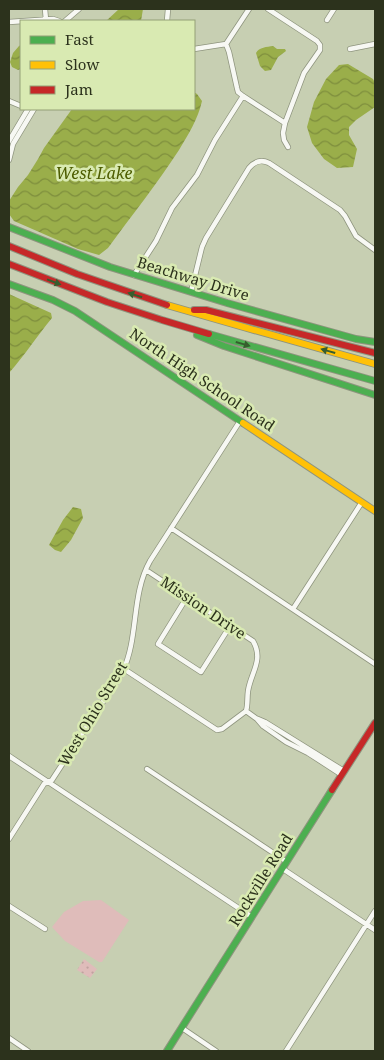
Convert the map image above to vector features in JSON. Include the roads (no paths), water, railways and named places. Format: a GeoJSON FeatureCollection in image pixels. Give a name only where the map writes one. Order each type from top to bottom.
{"type":"FeatureCollection","features":[{"type":"Feature","properties":{"kind":"main road","name":"Beachway Drive"},"geometry":{"type":"LineString","coordinates":[[9,227],[134,275],[354,338],[375,342]]}},
{"type":"Feature","properties":{"kind":"main road"},"geometry":{"type":"LineString","coordinates":[[9,246],[92,280],[182,310],[375,364]]}},
{"type":"Feature","properties":{"kind":"main road"},"geometry":{"type":"LineString","coordinates":[[9,264],[107,302],[162,320],[375,381]]}},
{"type":"Feature","properties":{"kind":"main road","name":"North High School Road"},"geometry":{"type":"LineString","coordinates":[[9,284],[58,302],[75,311],[375,511]]}},
{"type":"Feature","properties":{"kind":"main road"},"geometry":{"type":"LineString","coordinates":[[182,310],[206,310],[375,353]]}},
{"type":"Feature","properties":{"kind":"main road"},"geometry":{"type":"LineString","coordinates":[[162,320],[224,346],[375,395]]}},
{"type":"Feature","properties":{"kind":"main road","name":"Rockville Road"},"geometry":{"type":"LineString","coordinates":[[167,1051],[375,725]]}},
{"type":"Feature","properties":{"kind":"street"},"geometry":{"type":"LineString","coordinates":[[45,9],[46,20],[56,20]]}},
{"type":"Feature","properties":{"kind":"street"},"geometry":{"type":"LineString","coordinates":[[66,20],[79,9]]}},
{"type":"Feature","properties":{"kind":"street"},"geometry":{"type":"LineString","coordinates":[[195,48],[226,44],[249,9]]}},
{"type":"Feature","properties":{"kind":"street"},"geometry":{"type":"LineString","coordinates":[[268,9],[317,41],[320,45],[320,50],[304,73],[285,123],[283,131],[288,147]]}},
{"type":"Feature","properties":{"kind":"street"},"geometry":{"type":"LineString","coordinates":[[327,20],[334,9]]}},
{"type":"Feature","properties":{"kind":"street"},"geometry":{"type":"LineString","coordinates":[[226,44],[237,89],[243,96],[285,123]]}},
{"type":"Feature","properties":{"kind":"street"},"geometry":{"type":"LineString","coordinates":[[350,49],[375,44]]}},
{"type":"Feature","properties":{"kind":"street"},"geometry":{"type":"LineString","coordinates":[[134,275],[156,241],[172,208],[197,175],[215,140],[243,96]]}},
{"type":"Feature","properties":{"kind":"street"},"geometry":{"type":"LineString","coordinates":[[9,141],[29,110]]}},
{"type":"Feature","properties":{"kind":"street"},"geometry":{"type":"LineString","coordinates":[[9,160],[13,144],[30,110]]}},
{"type":"Feature","properties":{"kind":"street"},"geometry":{"type":"LineString","coordinates":[[191,292],[202,246],[206,238],[249,168],[258,161],[269,163],[340,210],[356,236],[375,250]]}},
{"type":"Feature","properties":{"kind":"street","name":"West Ohio Street"},"geometry":{"type":"LineString","coordinates":[[9,839],[44,784],[52,780],[124,669],[129,651],[139,590],[146,570],[240,421]]}},
{"type":"Feature","properties":{"kind":"street"},"geometry":{"type":"LineString","coordinates":[[293,609],[362,502]]}},
{"type":"Feature","properties":{"kind":"street"},"geometry":{"type":"LineString","coordinates":[[171,528],[375,664]]}},
{"type":"Feature","properties":{"kind":"street","name":"Mission Drive"},"geometry":{"type":"LineString","coordinates":[[146,570],[253,641],[258,660],[250,683],[246,711]]}},
{"type":"Feature","properties":{"kind":"street"},"geometry":{"type":"LineString","coordinates":[[187,597],[158,644],[201,672],[230,626]]}},
{"type":"Feature","properties":{"kind":"street"},"geometry":{"type":"LineString","coordinates":[[124,669],[217,730],[222,729],[246,711],[257,719],[262,726],[286,742],[343,773]]}},
{"type":"Feature","properties":{"kind":"street"},"geometry":{"type":"LineString","coordinates":[[9,756],[252,917]]}},
{"type":"Feature","properties":{"kind":"street"},"geometry":{"type":"LineString","coordinates":[[147,768],[287,862]]}},
{"type":"Feature","properties":{"kind":"street"},"geometry":{"type":"LineString","coordinates":[[283,869],[375,930]]}},
{"type":"Feature","properties":{"kind":"street"},"geometry":{"type":"LineString","coordinates":[[9,906],[45,929]]}},
{"type":"Feature","properties":{"kind":"street"},"geometry":{"type":"LineString","coordinates":[[286,1051],[375,911]]}},
{"type":"Feature","properties":{"kind":"street"},"geometry":{"type":"LineString","coordinates":[[182,1028],[216,1051]]}},
{"type":"Feature","properties":{"kind":"street"},"geometry":{"type":"LineString","coordinates":[[9,1038],[28,1051]]}},
{"type":"Feature","properties":{"kind":"water"},"geometry":{"type":"Polygon","coordinates":[[[119,9],[143,9],[141,20],[107,20],[119,9]]]}},
{"type":"Feature","properties":{"kind":"water"},"geometry":{"type":"Polygon","coordinates":[[[19,46],[20,69],[18,70],[12,67],[10,62],[13,53],[19,46]]]}},
{"type":"Feature","properties":{"kind":"water"},"geometry":{"type":"Polygon","coordinates":[[[273,46],[277,49],[285,49],[286,51],[278,57],[271,70],[265,71],[260,66],[256,53],[261,48],[273,46]]]}},
{"type":"Feature","properties":{"kind":"water"},"geometry":{"type":"Polygon","coordinates":[[[348,64],[373,79],[375,83],[375,107],[349,127],[349,135],[357,149],[353,167],[337,168],[324,159],[312,143],[307,127],[314,102],[326,79],[339,65],[348,64]]]}},
{"type":"Feature","properties":{"kind":"water","name":"West Lake"},"geometry":{"type":"Polygon","coordinates":[[[195,93],[202,101],[195,120],[179,150],[108,248],[99,255],[78,249],[14,221],[9,214],[9,201],[28,175],[44,148],[71,110],[195,110],[195,93]]]}},
{"type":"Feature","properties":{"kind":"water"},"geometry":{"type":"Polygon","coordinates":[[[9,294],[51,313],[52,318],[9,373],[9,294]]]}},
{"type":"Feature","properties":{"kind":"water"},"geometry":{"type":"Polygon","coordinates":[[[73,507],[81,509],[83,518],[71,540],[61,552],[55,550],[49,545],[63,520],[73,507]]]}}]}
